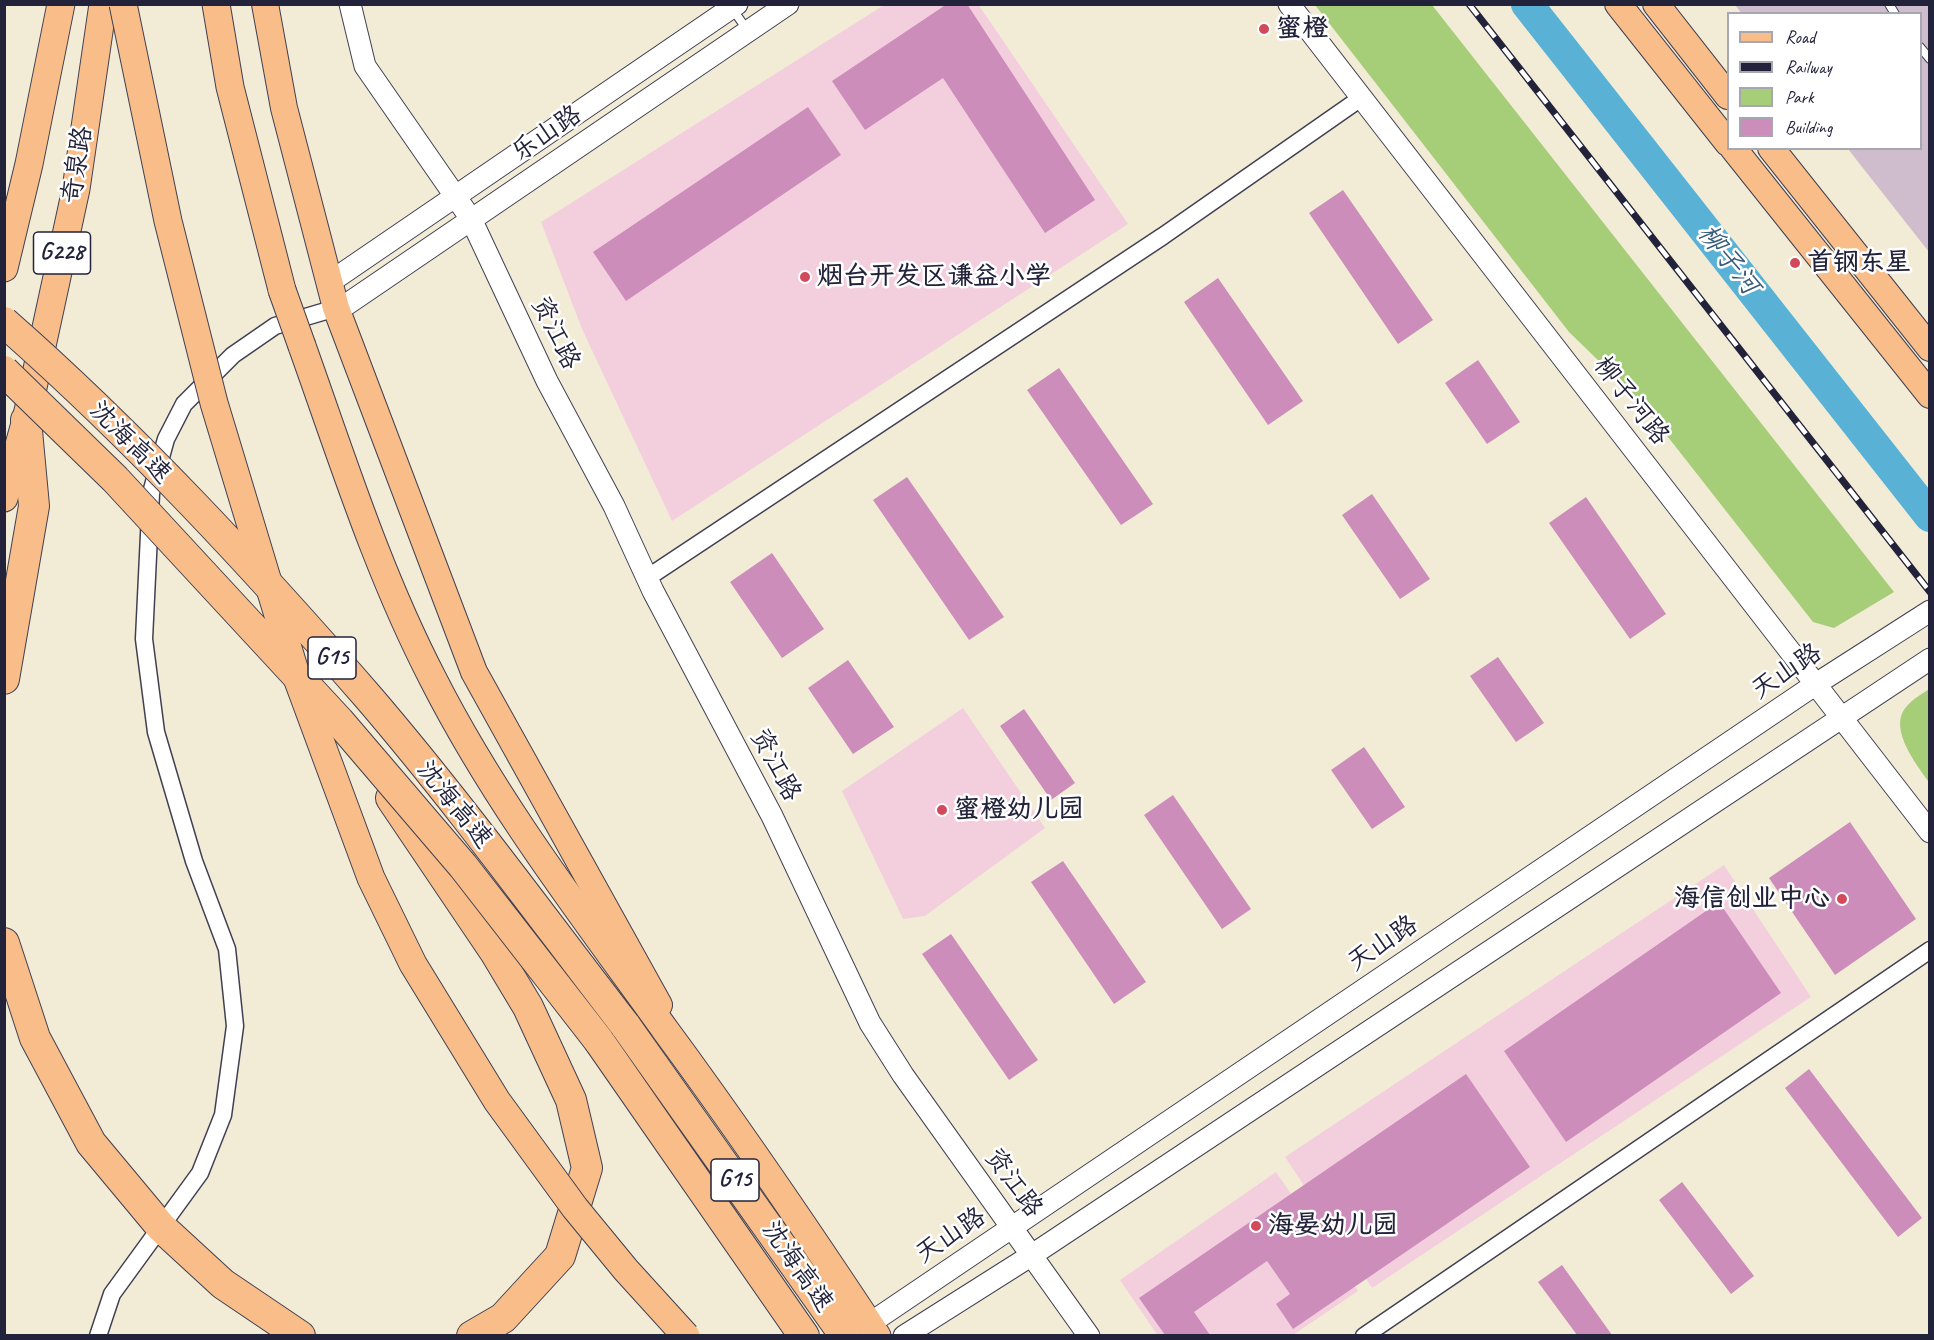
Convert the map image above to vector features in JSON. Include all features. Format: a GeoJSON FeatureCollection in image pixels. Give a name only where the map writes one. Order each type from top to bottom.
{"type":"FeatureCollection","features":[{"type":"Feature","properties":{"kind":"highway","name":"奇泉路"},"geometry":{"type":"LineString","coordinates":[[4,268],[29,164],[61,4]]}},
{"type":"Feature","properties":{"kind":"highway","name":"奇泉路"},"geometry":{"type":"LineString","coordinates":[[4,498],[26,420],[76,189],[103,4]]}},
{"type":"Feature","properties":{"kind":"highway"},"geometry":{"type":"LineString","coordinates":[[123,4],[168,221],[214,403],[297,678],[371,878],[413,964],[497,1101],[582,1217],[626,1270],[686,1335]]}},
{"type":"Feature","properties":{"kind":"highway"},"geometry":{"type":"LineString","coordinates":[[216,4],[230,87],[282,290],[377,559],[433,679],[489,779],[555,877],[696,1071],[864,1332]]}},
{"type":"Feature","properties":{"kind":"highway","name":"沈海高速"},"geometry":{"type":"LineString","coordinates":[[4,322],[39,353],[202,513],[369,699],[864,1332]]}},
{"type":"Feature","properties":{"kind":"highway","name":"沈海高速"},"geometry":{"type":"LineString","coordinates":[[4,371],[116,479],[339,721],[463,866],[598,1041],[804,1335]]}},
{"type":"Feature","properties":{"kind":"highway"},"geometry":{"type":"LineString","coordinates":[[4,679],[34,506],[26,420]]}},
{"type":"Feature","properties":{"kind":"highway"},"geometry":{"type":"LineString","coordinates":[[339,721],[495,952],[528,1007],[571,1100],[587,1167],[560,1256],[503,1318],[472,1335]]}},
{"type":"Feature","properties":{"kind":"highway"},"geometry":{"type":"LineString","coordinates":[[4,943],[35,1038],[91,1143],[161,1227],[214,1276],[300,1335]]}},
{"type":"Feature","properties":{"kind":"main road"},"geometry":{"type":"LineString","coordinates":[[265,4],[284,108],[337,309],[474,672],[696,1071]]}},
{"type":"Feature","properties":{"kind":"main road"},"geometry":{"type":"LineString","coordinates":[[1618,4],[1727,142]]}},
{"type":"Feature","properties":{"kind":"main road"},"geometry":{"type":"LineString","coordinates":[[1656,4],[1727,95]]}},
{"type":"Feature","properties":{"kind":"main road"},"geometry":{"type":"LineString","coordinates":[[1735,150],[1929,395]]}},
{"type":"Feature","properties":{"kind":"main road"},"geometry":{"type":"LineString","coordinates":[[1773,150],[1929,348]]}},
{"type":"Feature","properties":{"kind":"street","name":"资江路"},"geometry":{"type":"LineString","coordinates":[[350,4],[365,66],[471,219],[547,381],[614,506],[647,578],[772,816],[870,1023],[903,1075],[1089,1335]]}},
{"type":"Feature","properties":{"kind":"street","name":"乐山路"},"geometry":{"type":"LineString","coordinates":[[337,309],[788,4]]}},
{"type":"Feature","properties":{"kind":"street","name":"柳子河路"},"geometry":{"type":"LineString","coordinates":[[1289,4],[1929,832]]}},
{"type":"Feature","properties":{"kind":"street","name":"乐山路"},"geometry":{"type":"LineString","coordinates":[[330,282],[733,6]]}},
{"type":"Feature","properties":{"kind":"street"},"geometry":{"type":"LineString","coordinates":[[647,578],[1163,236],[1361,98]]}},
{"type":"Feature","properties":{"kind":"street"},"geometry":{"type":"LineString","coordinates":[[98,1335],[112,1294],[200,1173],[222,1115],[235,1026],[227,949],[194,861],[156,732],[144,639],[151,494],[166,439],[184,404],[234,355],[275,326],[337,309]]}},
{"type":"Feature","properties":{"kind":"street","name":"天山路"},"geometry":{"type":"LineString","coordinates":[[864,1332],[1012,1227],[1816,684],[1926,613]]}},
{"type":"Feature","properties":{"kind":"street"},"geometry":{"type":"LineString","coordinates":[[904,1335],[1032,1255],[1929,658]]}},
{"type":"Feature","properties":{"kind":"street"},"geometry":{"type":"LineString","coordinates":[[1364,1335],[1929,950]]}},
{"type":"Feature","properties":{"kind":"lane"},"geometry":{"type":"LineString","coordinates":[[733,6],[748,32]]}},
{"type":"Feature","properties":{"kind":"shaded area","name":"烟台开发区谦益小学"},"geometry":{"type":"Polygon","coordinates":[[[978,4],[1128,224],[672,521],[582,329],[541,222],[884,5],[978,4]]]}},
{"type":"Feature","properties":{"kind":"shaded area","name":"首钢东星"},"geometry":{"type":"Polygon","coordinates":[[[1735,5],[1929,5],[1929,252],[1849,150],[1922,150],[1922,12],[1740,12],[1735,5]]]}},
{"type":"Feature","properties":{"kind":"shaded area","name":"蜜橙幼儿园"},"geometry":{"type":"Polygon","coordinates":[[[963,708],[1045,828],[925,916],[903,919],[842,791],[963,708]]]}},
{"type":"Feature","properties":{"kind":"shaded area"},"geometry":{"type":"Polygon","coordinates":[[[1724,865],[1811,997],[1372,1288],[1285,1157],[1724,865]]]}},
{"type":"Feature","properties":{"kind":"shaded area","name":"海晏幼儿园"},"geometry":{"type":"Polygon","coordinates":[[[1276,1172],[1358,1291],[1293,1335],[1158,1336],[1120,1280],[1276,1172]]]}},
{"type":"Feature","properties":{"kind":"green space"},"geometry":{"type":"Polygon","coordinates":[[[1315,5],[1432,5],[1894,592],[1834,628],[1813,622],[1639,400],[1569,332],[1315,5]]]}},
{"type":"Feature","properties":{"kind":"green space"},"geometry":{"type":"Polygon","coordinates":[[[1929,689],[1929,782],[1911,756],[1900,724],[1907,706],[1929,689]]]}},
{"type":"Feature","properties":{"kind":"building"},"geometry":{"type":"Polygon","coordinates":[[[947,4],[967,4],[1095,200],[1045,233],[943,78],[865,130],[832,81],[947,4]]]}},
{"type":"Feature","properties":{"kind":"building"},"geometry":{"type":"Polygon","coordinates":[[[808,107],[841,155],[626,301],[593,252],[808,107]]]}},
{"type":"Feature","properties":{"kind":"building"},"geometry":{"type":"Polygon","coordinates":[[[1343,190],[1433,320],[1398,344],[1309,213],[1343,190]]]}},
{"type":"Feature","properties":{"kind":"building"},"geometry":{"type":"Polygon","coordinates":[[[1218,278],[1303,401],[1268,425],[1184,302],[1218,278]]]}},
{"type":"Feature","properties":{"kind":"building"},"geometry":{"type":"Polygon","coordinates":[[[1478,360],[1520,422],[1487,444],[1445,383],[1478,360]]]}},
{"type":"Feature","properties":{"kind":"building"},"geometry":{"type":"Polygon","coordinates":[[[1059,368],[1153,504],[1121,525],[1027,390],[1059,368]]]}},
{"type":"Feature","properties":{"kind":"building"},"geometry":{"type":"Polygon","coordinates":[[[907,477],[1004,617],[969,640],[873,500],[907,477]]]}},
{"type":"Feature","properties":{"kind":"building"},"geometry":{"type":"Polygon","coordinates":[[[1372,494],[1430,579],[1400,599],[1342,515],[1372,494]]]}},
{"type":"Feature","properties":{"kind":"building"},"geometry":{"type":"Polygon","coordinates":[[[1586,497],[1666,614],[1630,639],[1549,523],[1586,497]]]}},
{"type":"Feature","properties":{"kind":"building"},"geometry":{"type":"Polygon","coordinates":[[[772,553],[824,629],[782,658],[730,582],[772,553]]]}},
{"type":"Feature","properties":{"kind":"building"},"geometry":{"type":"Polygon","coordinates":[[[1498,657],[1544,723],[1516,742],[1470,676],[1498,657]]]}},
{"type":"Feature","properties":{"kind":"building"},"geometry":{"type":"Polygon","coordinates":[[[848,660],[894,727],[853,754],[808,688],[848,660]]]}},
{"type":"Feature","properties":{"kind":"building"},"geometry":{"type":"Polygon","coordinates":[[[1024,709],[1075,783],[1051,800],[1000,726],[1024,709]]]}},
{"type":"Feature","properties":{"kind":"building"},"geometry":{"type":"Polygon","coordinates":[[[1364,747],[1405,807],[1372,829],[1331,770],[1364,747]]]}},
{"type":"Feature","properties":{"kind":"building"},"geometry":{"type":"Polygon","coordinates":[[[1173,795],[1251,909],[1222,929],[1144,815],[1173,795]]]}},
{"type":"Feature","properties":{"kind":"building","name":"海信创业中心"},"geometry":{"type":"Polygon","coordinates":[[[1850,822],[1916,919],[1835,975],[1769,878],[1850,822]]]}},
{"type":"Feature","properties":{"kind":"building"},"geometry":{"type":"Polygon","coordinates":[[[1063,861],[1146,982],[1114,1004],[1031,882],[1063,861]]]}},
{"type":"Feature","properties":{"kind":"building"},"geometry":{"type":"Polygon","coordinates":[[[1719,902],[1781,993],[1566,1142],[1504,1051],[1719,902]]]}},
{"type":"Feature","properties":{"kind":"building"},"geometry":{"type":"Polygon","coordinates":[[[951,934],[1038,1060],[1009,1080],[922,954],[951,934]]]}},
{"type":"Feature","properties":{"kind":"building"},"geometry":{"type":"Polygon","coordinates":[[[1809,1069],[1922,1218],[1898,1237],[1785,1088],[1809,1069]]]}},
{"type":"Feature","properties":{"kind":"building"},"geometry":{"type":"Polygon","coordinates":[[[1466,1074],[1530,1167],[1293,1329],[1276,1304],[1290,1294],[1267,1261],[1194,1312],[1210,1335],[1165,1335],[1139,1298],[1466,1074]]]}},
{"type":"Feature","properties":{"kind":"building"},"geometry":{"type":"Polygon","coordinates":[[[1682,1182],[1754,1276],[1731,1294],[1659,1200],[1682,1182]]]}},
{"type":"Feature","properties":{"kind":"building"},"geometry":{"type":"Polygon","coordinates":[[[1562,1265],[1612,1335],[1577,1335],[1538,1282],[1562,1265]]]}},
{"type":"Feature","properties":{"kind":"waterway","name":"柳子河"},"geometry":{"type":"LineString","coordinates":[[1527,4],[1930,516]]}},
{"type":"Feature","properties":{"kind":"railway"},"geometry":{"type":"LineString","coordinates":[[1469,4],[1930,592]]}},
{"type":"Feature","properties":{"kind":"place","name":"蜜橙"},"geometry":{"type":"Point","coordinates":[1264,29]}},
{"type":"Feature","properties":{"kind":"place","name":"首钢东星"},"geometry":{"type":"Point","coordinates":[1795,263]}},
{"type":"Feature","properties":{"kind":"place","name":"烟台开发区谦益小学"},"geometry":{"type":"Point","coordinates":[805,277]}},
{"type":"Feature","properties":{"kind":"place","name":"蜜橙幼儿园"},"geometry":{"type":"Point","coordinates":[942,810]}},
{"type":"Feature","properties":{"kind":"place","name":"海信创业中心"},"geometry":{"type":"Point","coordinates":[1842,899]}},
{"type":"Feature","properties":{"kind":"place","name":"海晏幼儿园"},"geometry":{"type":"Point","coordinates":[1256,1226]}}]}
